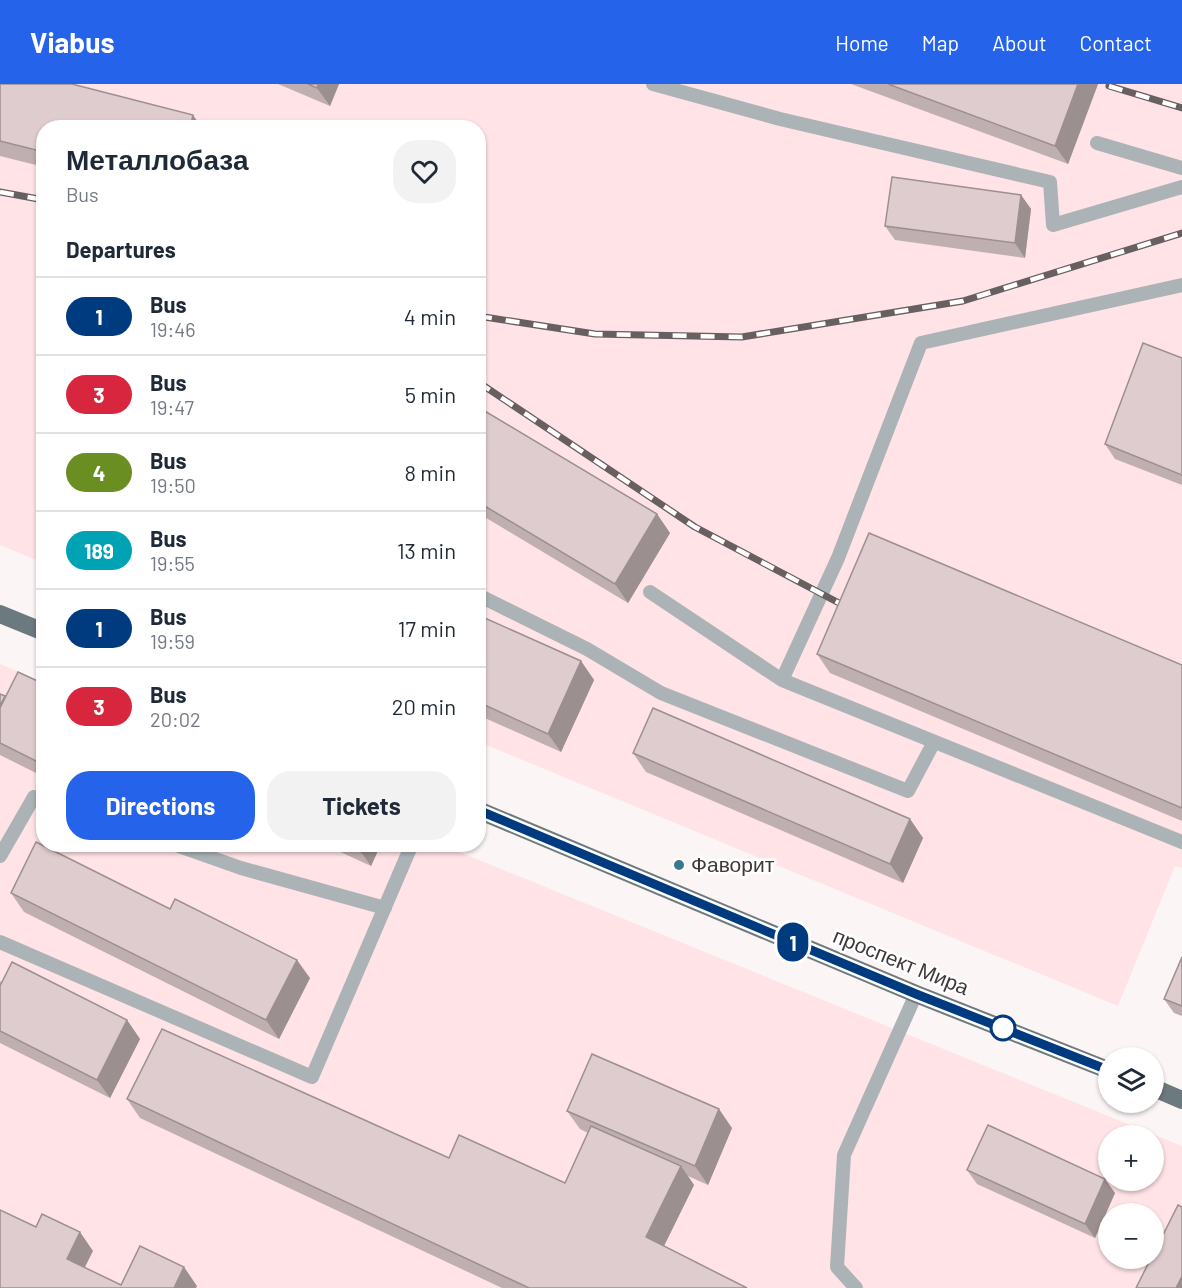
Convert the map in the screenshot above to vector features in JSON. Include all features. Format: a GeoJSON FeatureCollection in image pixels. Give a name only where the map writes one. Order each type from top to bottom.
{"type":"FeatureCollection","features":[{"type":"Feature","properties":{"kind":"main road"},"geometry":{"type":"LineString","coordinates":[[0,614],[36,629]]}},
{"type":"Feature","properties":{"kind":"main road","name":"проспект Мира"},"geometry":{"type":"LineString","coordinates":[[486,813],[916,994],[1098,1066]]}},
{"type":"Feature","properties":{"kind":"main road"},"geometry":{"type":"LineString","coordinates":[[1164,1092],[1182,1100]]}},
{"type":"Feature","properties":{"kind":"lane"},"geometry":{"type":"LineString","coordinates":[[653,84],[780,118],[1050,182],[1053,225],[1182,187]]}},
{"type":"Feature","properties":{"kind":"lane"},"geometry":{"type":"LineString","coordinates":[[1097,143],[1182,168]]}},
{"type":"Feature","properties":{"kind":"lane"},"geometry":{"type":"LineString","coordinates":[[782,680],[838,558],[921,343],[1182,285]]}},
{"type":"Feature","properties":{"kind":"lane"},"geometry":{"type":"LineString","coordinates":[[650,592],[782,680],[1182,842]]}},
{"type":"Feature","properties":{"kind":"lane"},"geometry":{"type":"LineString","coordinates":[[486,599],[587,649],[661,693],[908,791],[934,741]]}},
{"type":"Feature","properties":{"kind":"lane"},"geometry":{"type":"LineString","coordinates":[[0,856],[34,797],[36,798]]}},
{"type":"Feature","properties":{"kind":"lane"},"geometry":{"type":"LineString","coordinates":[[196,852],[241,868],[385,908]]}},
{"type":"Feature","properties":{"kind":"lane"},"geometry":{"type":"LineString","coordinates":[[0,942],[312,1077],[409,852]]}},
{"type":"Feature","properties":{"kind":"lane"},"geometry":{"type":"LineString","coordinates":[[856,1288],[837,1267],[843,1155],[916,994]]}},
{"type":"Feature","properties":{"kind":"shaded area"},"geometry":{"type":"Polygon","coordinates":[[[0,84],[1182,84],[1182,868],[1175,866],[1118,1006],[486,745],[486,120],[36,120],[36,560],[0,545],[0,84]]]}},
{"type":"Feature","properties":{"kind":"shaded area"},"geometry":{"type":"Polygon","coordinates":[[[0,664],[36,679],[36,852],[459,852],[1130,1125],[1098,1125],[1098,1191],[1164,1191],[1164,1139],[1182,1146],[1182,1288],[0,1288],[0,664]]]}},
{"type":"Feature","properties":{"kind":"building"},"geometry":{"type":"Polygon","coordinates":[[[0,84],[72,84],[193,115],[192,120],[36,120],[36,150],[0,141],[0,84]]]}},
{"type":"Feature","properties":{"kind":"building"},"geometry":{"type":"Polygon","coordinates":[[[888,84],[1078,84],[1055,146],[888,84]]]}},
{"type":"Feature","properties":{"kind":"building"},"geometry":{"type":"Polygon","coordinates":[[[892,177],[1021,195],[1015,243],[885,226],[892,177]]]}},
{"type":"Feature","properties":{"kind":"building"},"geometry":{"type":"Polygon","coordinates":[[[1143,343],[1182,358],[1182,475],[1105,444],[1143,343]]]}},
{"type":"Feature","properties":{"kind":"building"},"geometry":{"type":"Polygon","coordinates":[[[486,412],[657,514],[615,584],[486,507],[486,412]]]}},
{"type":"Feature","properties":{"kind":"building"},"geometry":{"type":"Polygon","coordinates":[[[869,533],[1182,665],[1182,808],[817,654],[869,533]]]}},
{"type":"Feature","properties":{"kind":"building"},"geometry":{"type":"Polygon","coordinates":[[[486,619],[581,661],[548,734],[486,706],[486,619]]]}},
{"type":"Feature","properties":{"kind":"building"},"geometry":{"type":"Polygon","coordinates":[[[18,672],[36,680],[36,761],[0,743],[0,708],[18,672]]]}},
{"type":"Feature","properties":{"kind":"building"},"geometry":{"type":"Polygon","coordinates":[[[0,694],[5,696],[0,706],[0,694]]]}},
{"type":"Feature","properties":{"kind":"building"},"geometry":{"type":"Polygon","coordinates":[[[653,708],[910,819],[890,864],[633,753],[653,708]]]}},
{"type":"Feature","properties":{"kind":"building"},"geometry":{"type":"Polygon","coordinates":[[[36,842],[36,852],[56,852],[170,909],[175,899],[297,960],[266,1020],[11,893],[36,842]]]}},
{"type":"Feature","properties":{"kind":"building"},"geometry":{"type":"Polygon","coordinates":[[[1182,957],[1182,1006],[1164,999],[1182,957]]]}},
{"type":"Feature","properties":{"kind":"building"},"geometry":{"type":"Polygon","coordinates":[[[12,962],[127,1020],[97,1080],[0,1031],[0,986],[12,962]]]}},
{"type":"Feature","properties":{"kind":"building"},"geometry":{"type":"Polygon","coordinates":[[[162,1029],[449,1158],[459,1135],[565,1183],[591,1126],[681,1166],[646,1237],[747,1288],[529,1288],[127,1099],[162,1029]]]}},
{"type":"Feature","properties":{"kind":"building"},"geometry":{"type":"Polygon","coordinates":[[[592,1054],[719,1109],[695,1166],[567,1111],[592,1054]]]}},
{"type":"Feature","properties":{"kind":"building"},"geometry":{"type":"Polygon","coordinates":[[[988,1125],[1098,1176],[1100,1191],[1085,1224],[967,1170],[988,1125]]]}},
{"type":"Feature","properties":{"kind":"building"},"geometry":{"type":"Polygon","coordinates":[[[1178,1205],[1182,1207],[1182,1276],[1176,1288],[1136,1288],[1146,1269],[1164,1269],[1164,1233],[1178,1205]]]}},
{"type":"Feature","properties":{"kind":"building"},"geometry":{"type":"Polygon","coordinates":[[[0,1210],[36,1227],[42,1214],[80,1232],[67,1259],[121,1285],[140,1246],[184,1267],[174,1288],[0,1288],[0,1210]]]}},
{"type":"Feature","properties":{"kind":"railway"},"geometry":{"type":"LineString","coordinates":[[1109,86],[1182,108]]}},
{"type":"Feature","properties":{"kind":"railway"},"geometry":{"type":"LineString","coordinates":[[0,192],[36,199]]}},
{"type":"Feature","properties":{"kind":"railway"},"geometry":{"type":"LineString","coordinates":[[486,317],[595,334],[742,337],[963,301],[1182,233]]}},
{"type":"Feature","properties":{"kind":"railway"},"geometry":{"type":"LineString","coordinates":[[486,387],[695,527],[839,603]]}},
{"type":"Feature","properties":{"kind":"bus line","name":"1"},"geometry":{"type":"LineString","coordinates":[[486,813],[916,994],[1098,1066]]}},
{"type":"Feature","properties":{"kind":"place","name":"Фаворит"},"geometry":{"type":"Point","coordinates":[679,865]}}]}
